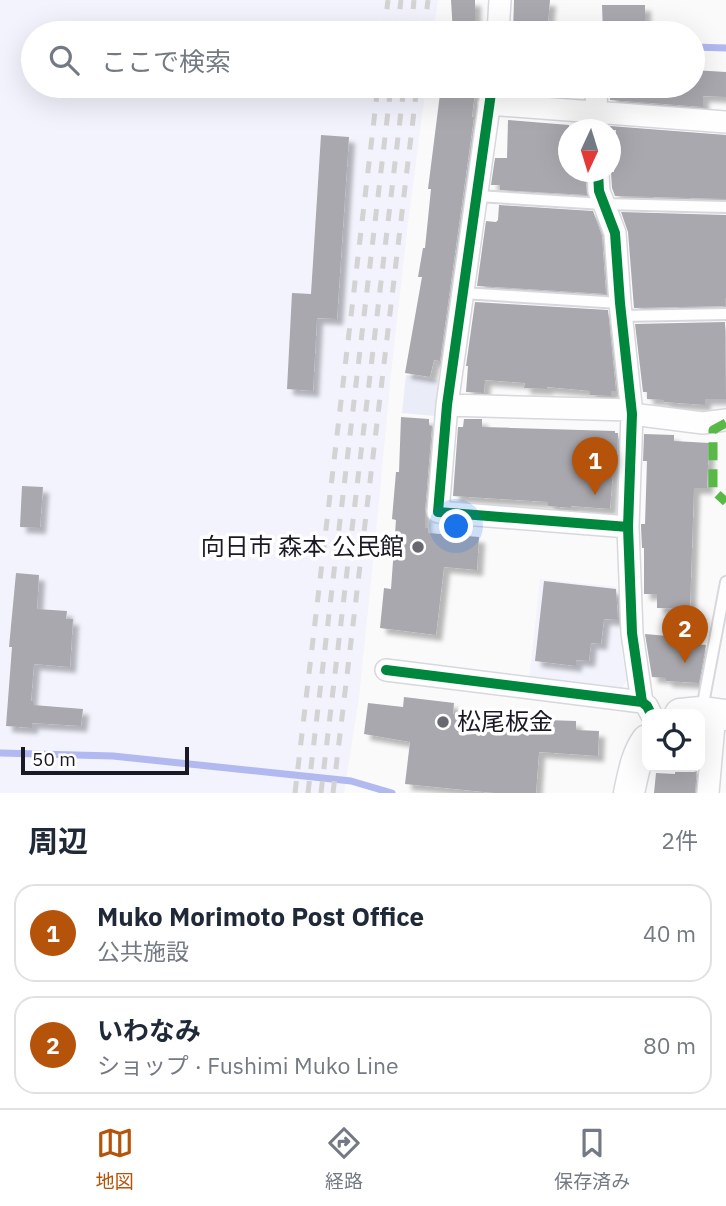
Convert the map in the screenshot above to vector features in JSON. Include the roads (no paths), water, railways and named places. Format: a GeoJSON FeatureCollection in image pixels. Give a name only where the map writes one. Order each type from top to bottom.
{"type":"FeatureCollection","features":[{"type":"Feature","properties":{"kind":"main road"},"geometry":{"type":"LineString","coordinates":[[629,793],[642,748]]}},
{"type":"Feature","properties":{"kind":"street"},"geometry":{"type":"LineString","coordinates":[[499,21],[500,0]]}},
{"type":"Feature","properties":{"kind":"street"},"geometry":{"type":"LineString","coordinates":[[491,98],[447,405],[438,512],[628,527]]}},
{"type":"Feature","properties":{"kind":"street"},"geometry":{"type":"LineString","coordinates":[[503,98],[584,119]]}},
{"type":"Feature","properties":{"kind":"street"},"geometry":{"type":"LineString","coordinates":[[596,98],[596,119]]}},
{"type":"Feature","properties":{"kind":"street"},"geometry":{"type":"LineString","coordinates":[[621,122],[726,122]]}},
{"type":"Feature","properties":{"kind":"street"},"geometry":{"type":"LineString","coordinates":[[386,670],[646,708],[632,633],[628,527],[631,412],[615,233],[603,204],[599,182]]}},
{"type":"Feature","properties":{"kind":"street"},"geometry":{"type":"LineString","coordinates":[[447,405],[631,412],[703,423],[726,420]]}},
{"type":"Feature","properties":{"kind":"street"},"geometry":{"type":"LineString","coordinates":[[706,714],[708,793]]}},
{"type":"Feature","properties":{"kind":"lane"},"geometry":{"type":"LineString","coordinates":[[477,196],[603,204],[726,207]]}},
{"type":"Feature","properties":{"kind":"lane"},"geometry":{"type":"LineString","coordinates":[[463,293],[621,309],[726,314]]}},
{"type":"Feature","properties":{"kind":"lane"},"geometry":{"type":"LineString","coordinates":[[706,714],[726,582]]}},
{"type":"Feature","properties":{"kind":"waterway"},"geometry":{"type":"LineString","coordinates":[[705,47],[726,48]]}},
{"type":"Feature","properties":{"kind":"waterway"},"geometry":{"type":"LineString","coordinates":[[0,753],[113,756],[351,781],[392,793]]}},
{"type":"Feature","properties":{"kind":"railway"},"geometry":{"type":"LineString","coordinates":[[385,21],[388,0]]}},
{"type":"Feature","properties":{"kind":"railway"},"geometry":{"type":"LineString","coordinates":[[398,21],[401,0]]}},
{"type":"Feature","properties":{"kind":"railway"},"geometry":{"type":"LineString","coordinates":[[412,21],[414,0]]}},
{"type":"Feature","properties":{"kind":"railway"},"geometry":{"type":"LineString","coordinates":[[425,21],[428,0]]}},
{"type":"Feature","properties":{"kind":"railway"},"geometry":{"type":"LineString","coordinates":[[295,793],[377,98]]}},
{"type":"Feature","properties":{"kind":"railway"},"geometry":{"type":"LineString","coordinates":[[308,793],[390,98]]}},
{"type":"Feature","properties":{"kind":"railway"},"geometry":{"type":"LineString","coordinates":[[321,793],[403,98]]}},
{"type":"Feature","properties":{"kind":"railway"},"geometry":{"type":"LineString","coordinates":[[333,793],[416,98]]}},
{"type":"Feature","properties":{"kind":"place","name":"Muko Morimoto Post Office"},"geometry":{"type":"Point","coordinates":[595,495]}},
{"type":"Feature","properties":{"kind":"place","name":"向日市 森本 公民館"},"geometry":{"type":"Point","coordinates":[418,547]}},
{"type":"Feature","properties":{"kind":"place","name":"いわなみ"},"geometry":{"type":"Point","coordinates":[685,663]}},
{"type":"Feature","properties":{"kind":"place","name":"松尾板金"},"geometry":{"type":"Point","coordinates":[443,722]}}]}
